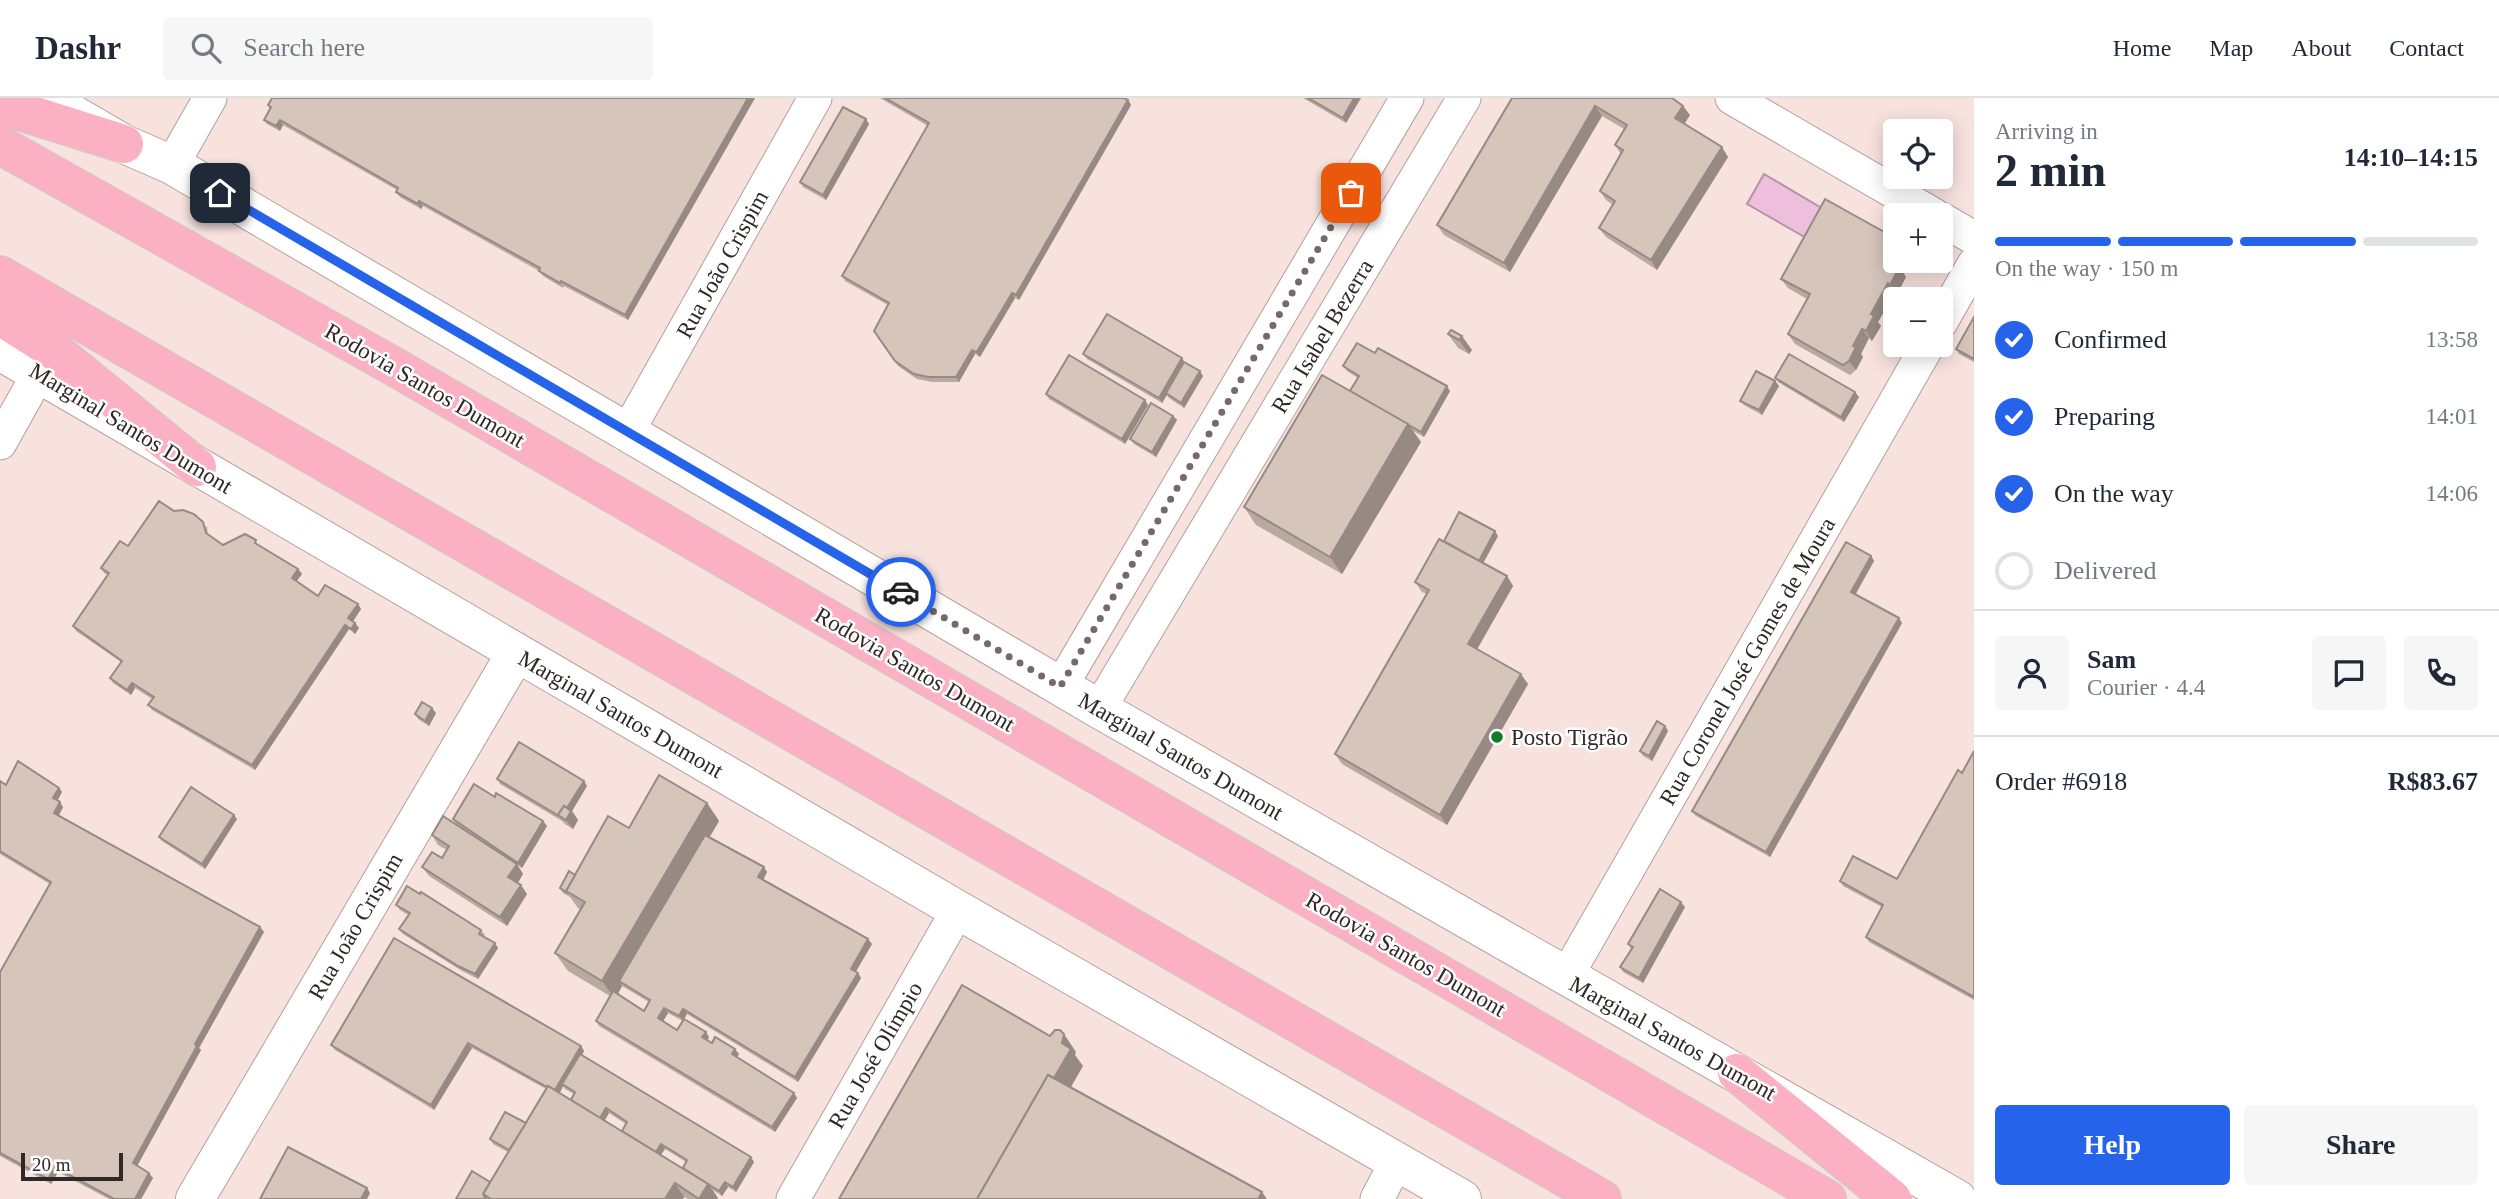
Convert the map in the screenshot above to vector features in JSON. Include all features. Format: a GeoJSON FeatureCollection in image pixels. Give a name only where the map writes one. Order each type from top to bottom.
{"type":"FeatureCollection","features":[{"type":"Feature","properties":{"kind":"highway"},"geometry":{"type":"LineString","coordinates":[[0,105],[124,144]]}},
{"type":"Feature","properties":{"kind":"highway","name":"Rodovia Santos Dumont"},"geometry":{"type":"LineString","coordinates":[[0,145],[393,366],[1828,1199]]}},
{"type":"Feature","properties":{"kind":"highway"},"geometry":{"type":"LineString","coordinates":[[0,275],[1602,1199]]}},
{"type":"Feature","properties":{"kind":"highway"},"geometry":{"type":"LineString","coordinates":[[0,316],[52,349],[197,467]]}},
{"type":"Feature","properties":{"kind":"highway"},"geometry":{"type":"LineString","coordinates":[[1737,1073],[1892,1199]]}},
{"type":"Feature","properties":{"kind":"main road","name":"Marginal Santos Dumont"},"geometry":{"type":"LineString","coordinates":[[46,98],[124,144],[172,165],[1060,687],[1956,1199]]}},
{"type":"Feature","properties":{"kind":"main road","name":"Marginal Santos Dumont"},"geometry":{"type":"LineString","coordinates":[[0,351],[958,910],[1462,1199]]}},
{"type":"Feature","properties":{"kind":"main road","name":"Rua João Crispim"},"geometry":{"type":"LineString","coordinates":[[195,1199],[516,653]]}},
{"type":"Feature","properties":{"kind":"street"},"geometry":{"type":"LineString","coordinates":[[172,165],[210,98]]}},
{"type":"Feature","properties":{"kind":"street","name":"Rua João Crispim"},"geometry":{"type":"LineString","coordinates":[[628,431],[815,98]]}},
{"type":"Feature","properties":{"kind":"street","name":"Rua Isabel Bezerra"},"geometry":{"type":"LineString","coordinates":[[1060,687],[1407,98]]}},
{"type":"Feature","properties":{"kind":"street","name":"Rua Isabel Bezerra"},"geometry":{"type":"LineString","coordinates":[[1099,709],[1464,98]]}},
{"type":"Feature","properties":{"kind":"street"},"geometry":{"type":"LineString","coordinates":[[1732,98],[1913,203]]}},
{"type":"Feature","properties":{"kind":"street"},"geometry":{"type":"LineString","coordinates":[[1953,226],[1974,238]]}},
{"type":"Feature","properties":{"kind":"street"},"geometry":{"type":"LineString","coordinates":[[1953,301],[1974,264]]}},
{"type":"Feature","properties":{"kind":"street","name":"Rua Coronel José Gomes de Moura"},"geometry":{"type":"LineString","coordinates":[[1566,977],[1921,357]]}},
{"type":"Feature","properties":{"kind":"street"},"geometry":{"type":"LineString","coordinates":[[0,443],[39,373]]}},
{"type":"Feature","properties":{"kind":"street","name":"Rua Isabel Bezerra"},"geometry":{"type":"LineString","coordinates":[[1225,407],[1266,430]]}},
{"type":"Feature","properties":{"kind":"street","name":"Rua José Olímpio"},"geometry":{"type":"LineString","coordinates":[[793,1199],[958,910]]}},
{"type":"Feature","properties":{"kind":"street"},"geometry":{"type":"LineString","coordinates":[[1377,1199],[1397,1161]]}},
{"type":"Feature","properties":{"kind":"shaded area"},"geometry":{"type":"Polygon","coordinates":[[[1764,174],[1825,210],[1808,239],[1747,204],[1764,174]]]}},
{"type":"Feature","properties":{"kind":"building"},"geometry":{"type":"Polygon","coordinates":[[[272,98],[748,98],[625,315],[561,281],[560,283],[539,271],[540,268],[419,201],[418,204],[396,192],[398,188],[280,120],[276,126],[264,120],[271,107],[268,105],[272,98]]]}},
{"type":"Feature","properties":{"kind":"building"},"geometry":{"type":"Polygon","coordinates":[[[885,98],[1128,100],[1016,295],[1012,293],[978,350],[972,350],[956,377],[914,374],[895,361],[874,331],[889,303],[842,276],[929,123],[885,98]]]}},
{"type":"Feature","properties":{"kind":"building"},"geometry":{"type":"Polygon","coordinates":[[[1308,98],[1354,98],[1343,118],[1308,98]]]}},
{"type":"Feature","properties":{"kind":"building"},"geometry":{"type":"Polygon","coordinates":[[[1512,98],[1672,98],[1683,106],[1675,118],[1722,147],[1651,260],[1599,228],[1615,201],[1600,191],[1623,150],[1615,145],[1627,125],[1595,106],[1504,263],[1437,225],[1512,98]]]}},
{"type":"Feature","properties":{"kind":"building"},"geometry":{"type":"Polygon","coordinates":[[[843,107],[866,119],[823,195],[800,182],[843,107]]]}},
{"type":"Feature","properties":{"kind":"building"},"geometry":{"type":"Polygon","coordinates":[[[1825,199],[1883,231],[1883,273],[1896,273],[1890,285],[1888,283],[1883,287],[1871,314],[1874,316],[1866,331],[1862,329],[1849,361],[1843,365],[1788,334],[1810,294],[1781,279],[1825,199]]]}},
{"type":"Feature","properties":{"kind":"building"},"geometry":{"type":"Polygon","coordinates":[[[1107,314],[1182,358],[1159,398],[1083,354],[1107,314]]]}},
{"type":"Feature","properties":{"kind":"building"},"geometry":{"type":"Polygon","coordinates":[[[1974,317],[1974,359],[1956,349],[1974,317]]]}},
{"type":"Feature","properties":{"kind":"building"},"geometry":{"type":"Polygon","coordinates":[[[1451,330],[1462,336],[1459,340],[1448,334],[1451,330]]]}},
{"type":"Feature","properties":{"kind":"building"},"geometry":{"type":"Polygon","coordinates":[[[1357,343],[1375,353],[1378,348],[1447,386],[1421,432],[1350,391],[1359,376],[1343,366],[1357,343]]]}},
{"type":"Feature","properties":{"kind":"building"},"geometry":{"type":"Polygon","coordinates":[[[1789,354],[1855,392],[1841,417],[1775,378],[1789,354]]]}},
{"type":"Feature","properties":{"kind":"building"},"geometry":{"type":"Polygon","coordinates":[[[1069,355],[1145,400],[1122,439],[1046,394],[1069,355]]]}},
{"type":"Feature","properties":{"kind":"building"},"geometry":{"type":"Polygon","coordinates":[[[1184,362],[1200,371],[1181,403],[1166,393],[1184,362]]]}},
{"type":"Feature","properties":{"kind":"building"},"geometry":{"type":"Polygon","coordinates":[[[1756,371],[1775,381],[1759,410],[1740,401],[1756,371]]]}},
{"type":"Feature","properties":{"kind":"building"},"geometry":{"type":"Polygon","coordinates":[[[1322,375],[1408,424],[1330,557],[1244,507],[1322,375]]]}},
{"type":"Feature","properties":{"kind":"building"},"geometry":{"type":"Polygon","coordinates":[[[1151,403],[1173,416],[1152,452],[1130,439],[1151,403]]]}},
{"type":"Feature","properties":{"kind":"building"},"geometry":{"type":"Polygon","coordinates":[[[159,501],[174,511],[183,510],[194,514],[203,522],[206,533],[223,545],[245,534],[256,540],[255,543],[298,569],[292,578],[318,596],[325,585],[358,604],[348,618],[355,623],[351,629],[345,625],[252,765],[148,705],[154,697],[132,683],[127,690],[110,678],[122,661],[73,626],[109,573],[101,568],[120,541],[128,546],[159,501]]]}},
{"type":"Feature","properties":{"kind":"building"},"geometry":{"type":"Polygon","coordinates":[[[1459,512],[1495,531],[1479,561],[1444,541],[1459,512]]]}},
{"type":"Feature","properties":{"kind":"building"},"geometry":{"type":"Polygon","coordinates":[[[1439,539],[1507,576],[1468,644],[1521,674],[1440,815],[1335,754],[1429,590],[1415,582],[1439,539]]]}},
{"type":"Feature","properties":{"kind":"building"},"geometry":{"type":"Polygon","coordinates":[[[1846,542],[1871,556],[1851,592],[1899,618],[1766,852],[1692,811],[1846,542]]]}},
{"type":"Feature","properties":{"kind":"building"},"geometry":{"type":"Polygon","coordinates":[[[422,702],[432,708],[425,721],[415,714],[422,702]]]}},
{"type":"Feature","properties":{"kind":"building"},"geometry":{"type":"Polygon","coordinates":[[[1657,721],[1665,726],[1649,756],[1640,751],[1657,721]]]}},
{"type":"Feature","properties":{"kind":"building"},"geometry":{"type":"Polygon","coordinates":[[[519,742],[584,781],[559,816],[497,779],[519,742]]]}},
{"type":"Feature","properties":{"kind":"building"},"geometry":{"type":"Polygon","coordinates":[[[1974,751],[1974,997],[1866,937],[1883,905],[1840,881],[1853,856],[1897,879],[1958,770],[1962,773],[1974,751]]]}},
{"type":"Feature","properties":{"kind":"building"},"geometry":{"type":"Polygon","coordinates":[[[18,761],[59,788],[53,798],[60,802],[54,813],[260,927],[133,1163],[149,1173],[135,1199],[114,1199],[55,1167],[48,1179],[0,1153],[0,972],[51,882],[0,851],[0,781],[6,785],[18,761]]]}},
{"type":"Feature","properties":{"kind":"building"},"geometry":{"type":"Polygon","coordinates":[[[659,775],[707,803],[602,981],[555,953],[585,902],[566,891],[608,816],[629,828],[659,775]]]}},
{"type":"Feature","properties":{"kind":"building"},"geometry":{"type":"Polygon","coordinates":[[[474,784],[495,797],[496,793],[543,821],[518,863],[453,819],[474,784]]]}},
{"type":"Feature","properties":{"kind":"building"},"geometry":{"type":"Polygon","coordinates":[[[191,787],[234,815],[202,864],[159,837],[191,787]]]}},
{"type":"Feature","properties":{"kind":"building"},"geometry":{"type":"Polygon","coordinates":[[[564,806],[571,811],[566,820],[558,815],[564,806]]]}},
{"type":"Feature","properties":{"kind":"building"},"geometry":{"type":"Polygon","coordinates":[[[443,816],[517,864],[508,877],[521,885],[500,917],[422,867],[432,852],[442,858],[449,846],[432,835],[443,816]]]}},
{"type":"Feature","properties":{"kind":"building"},"geometry":{"type":"Polygon","coordinates":[[[705,835],[764,867],[758,877],[868,939],[851,969],[858,973],[795,1077],[683,1009],[679,1016],[664,1008],[658,1018],[677,1030],[684,1019],[706,1032],[702,1037],[712,1043],[715,1037],[735,1049],[732,1054],[794,1093],[772,1127],[596,1021],[613,991],[644,1011],[650,1000],[619,981],[705,835]]]}},
{"type":"Feature","properties":{"kind":"building"},"geometry":{"type":"Polygon","coordinates":[[[569,871],[575,875],[567,893],[560,888],[569,871]]]}},
{"type":"Feature","properties":{"kind":"building"},"geometry":{"type":"Polygon","coordinates":[[[407,886],[481,930],[479,934],[495,943],[475,974],[399,929],[410,913],[396,905],[407,886]]]}},
{"type":"Feature","properties":{"kind":"building"},"geometry":{"type":"Polygon","coordinates":[[[1660,889],[1681,902],[1639,978],[1620,967],[1633,947],[1628,944],[1660,889]]]}},
{"type":"Feature","properties":{"kind":"building"},"geometry":{"type":"Polygon","coordinates":[[[394,938],[581,1046],[555,1090],[468,1043],[431,1105],[331,1045],[394,938]]]}},
{"type":"Feature","properties":{"kind":"building"},"geometry":{"type":"Polygon","coordinates":[[[962,985],[1050,1036],[1055,1030],[1060,1030],[1064,1034],[1062,1043],[1071,1049],[1054,1078],[1048,1075],[977,1199],[839,1199],[962,985]]]}},
{"type":"Feature","properties":{"kind":"building"},"geometry":{"type":"Polygon","coordinates":[[[580,1054],[751,1157],[733,1187],[725,1182],[719,1191],[683,1168],[687,1160],[661,1144],[656,1152],[622,1131],[627,1122],[606,1108],[600,1118],[571,1100],[575,1092],[562,1084],[580,1054]]]}},
{"type":"Feature","properties":{"kind":"building"},"geometry":{"type":"Polygon","coordinates":[[[1048,1075],[1262,1192],[1258,1199],[977,1199],[1048,1075]]]}},
{"type":"Feature","properties":{"kind":"building"},"geometry":{"type":"Polygon","coordinates":[[[548,1086],[708,1184],[699,1199],[675,1183],[665,1199],[491,1199],[483,1194],[548,1086]]]}},
{"type":"Feature","properties":{"kind":"building"},"geometry":{"type":"Polygon","coordinates":[[[505,1112],[526,1123],[509,1150],[490,1139],[505,1112]]]}},
{"type":"Feature","properties":{"kind":"building"},"geometry":{"type":"Polygon","coordinates":[[[288,1147],[367,1188],[361,1199],[260,1199],[288,1147]]]}},
{"type":"Feature","properties":{"kind":"building"},"geometry":{"type":"Polygon","coordinates":[[[472,1171],[490,1182],[483,1194],[486,1199],[456,1199],[472,1171]]]}},
{"type":"Feature","properties":{"kind":"way so far"},"geometry":{"type":"LineString","coordinates":[[901,592],[1060,687],[1351,193]]}},
{"type":"Feature","properties":{"kind":"place","name":"Posto Tigrão"},"geometry":{"type":"Point","coordinates":[1497,737]}},
{"type":"Feature","properties":{"kind":"route"},"geometry":{"type":"LineString","coordinates":[[220,193],[901,592]]}}]}
